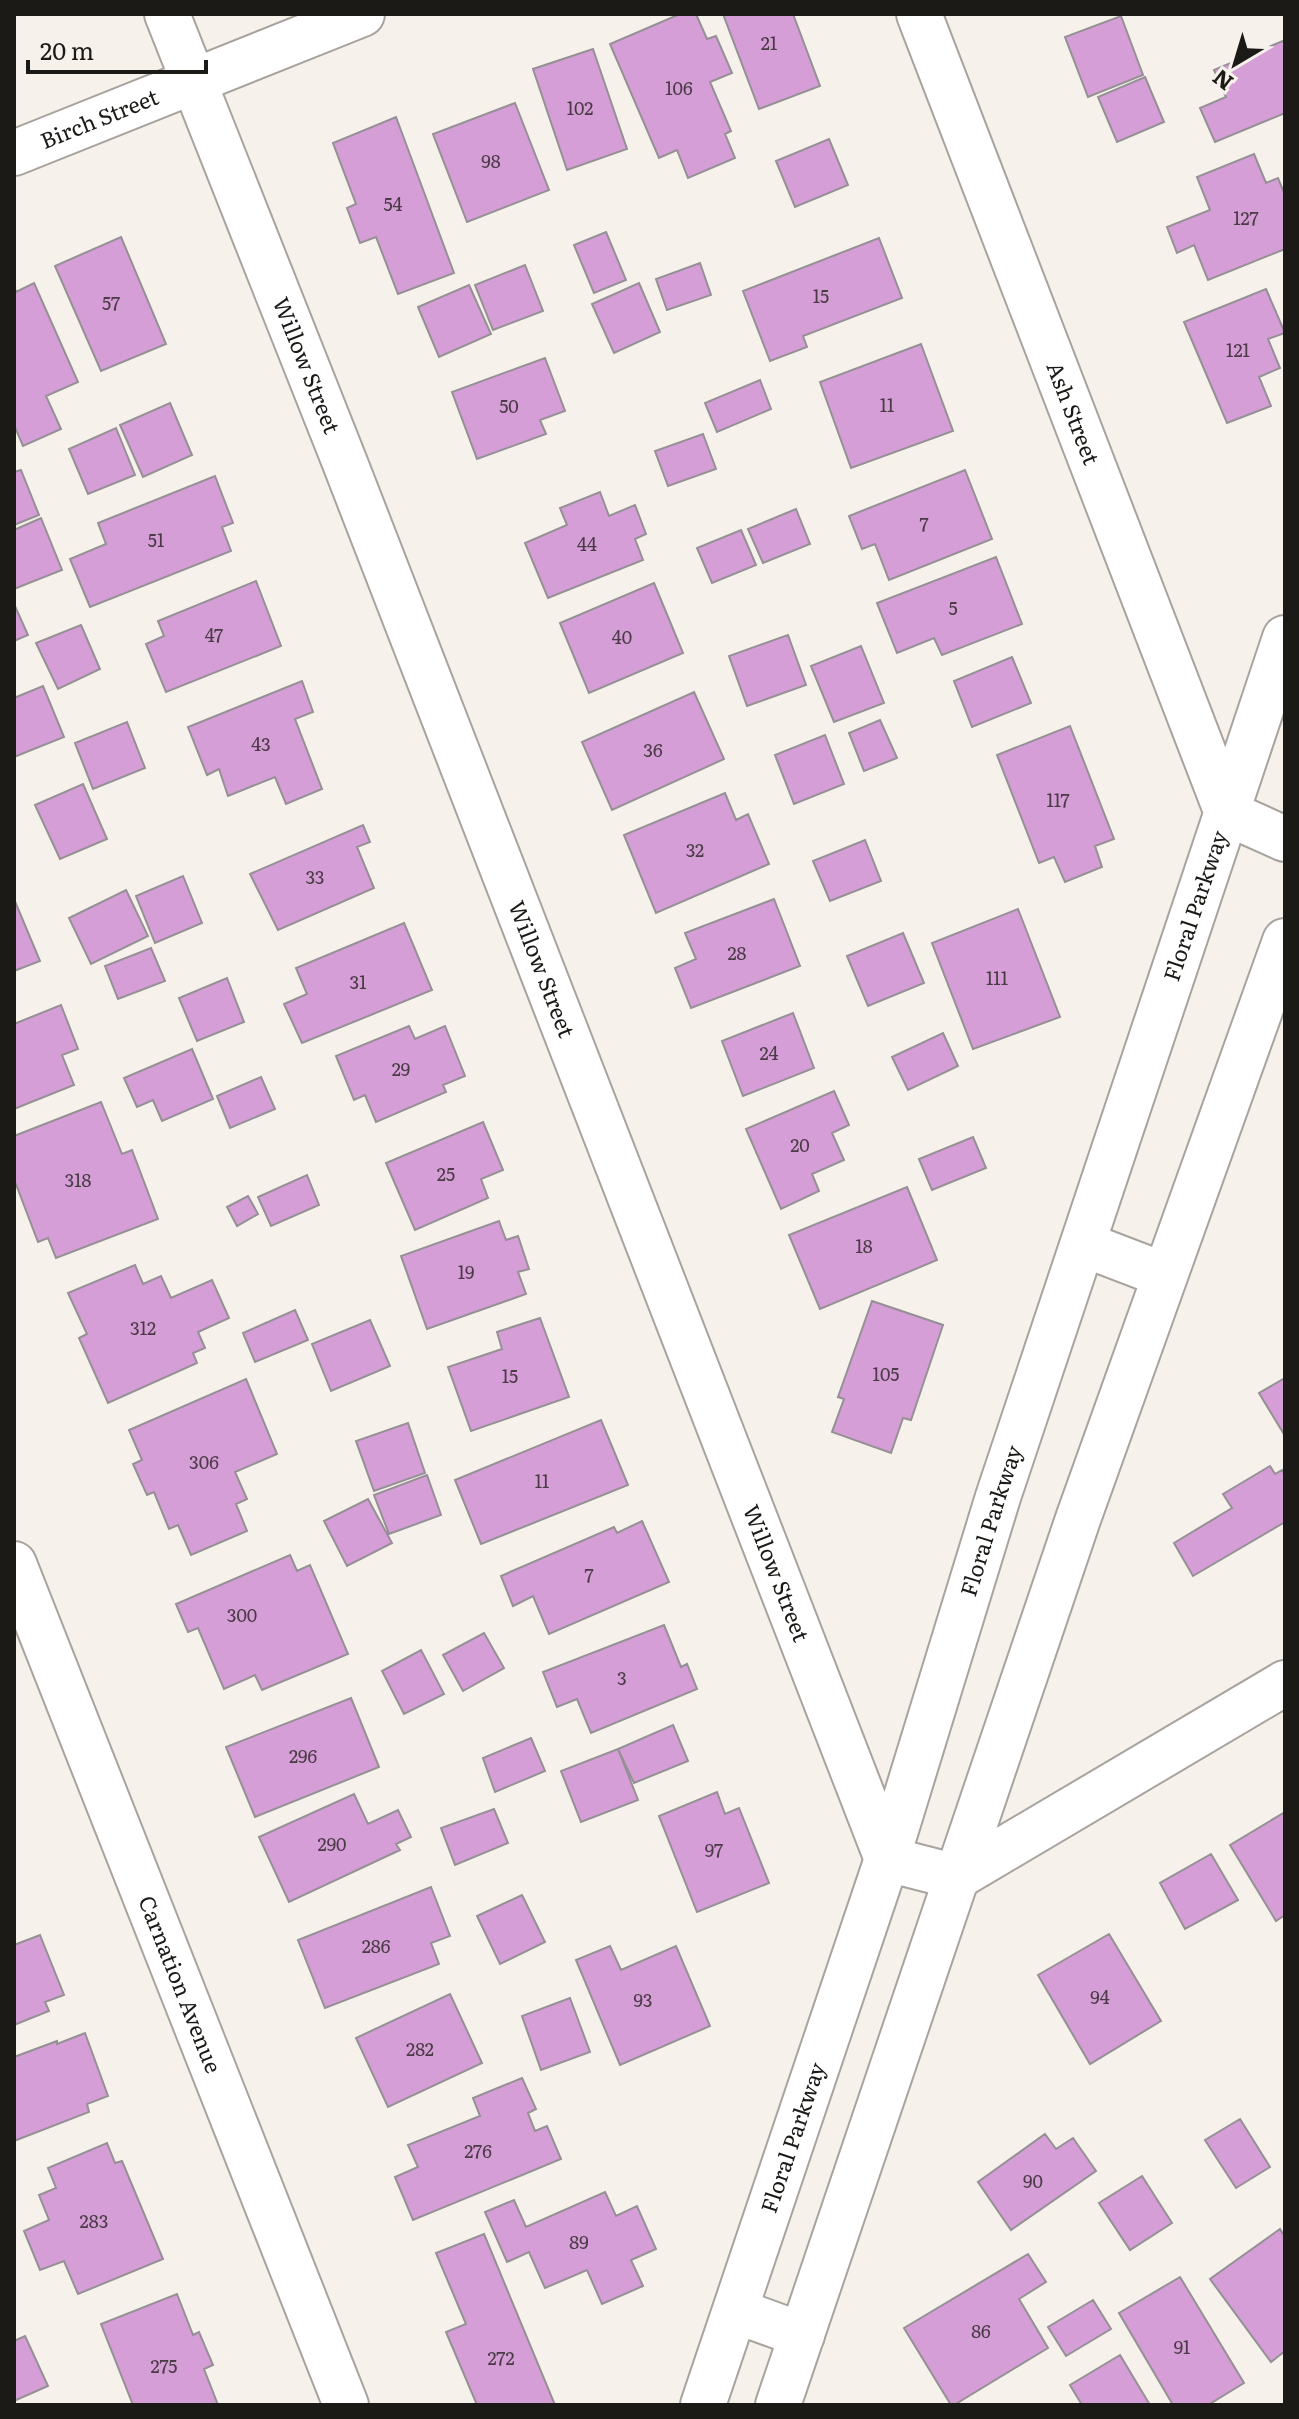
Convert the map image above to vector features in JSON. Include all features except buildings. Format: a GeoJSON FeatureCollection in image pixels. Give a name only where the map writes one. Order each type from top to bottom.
{"type":"FeatureCollection","features":[{"type":"Feature","properties":{"kind":"street","name":"Willow Street"},"geometry":{"type":"LineString","coordinates":[[167,14],[345,463],[887,1859]]}},
{"type":"Feature","properties":{"kind":"street","name":"Birch Street"},"geometry":{"type":"LineString","coordinates":[[14,153],[362,14]]}},
{"type":"Feature","properties":{"kind":"street","name":"Ash Street"},"geometry":{"type":"LineString","coordinates":[[919,14],[1227,813]]}},
{"type":"Feature","properties":{"kind":"street","name":"Floral Parkway"},"geometry":{"type":"LineString","coordinates":[[703,2405],[887,1859],[998,1497],[1285,638]]}},
{"type":"Feature","properties":{"kind":"street"},"geometry":{"type":"LineString","coordinates":[[1227,813],[1285,839]]}},
{"type":"Feature","properties":{"kind":"street"},"geometry":{"type":"LineString","coordinates":[[778,2405],[1078,1519],[1285,941]]}},
{"type":"Feature","properties":{"kind":"street"},"geometry":{"type":"LineString","coordinates":[[1083,1244],[1164,1275]]}},
{"type":"Feature","properties":{"kind":"street","name":"Carnation Avenue"},"geometry":{"type":"LineString","coordinates":[[14,1564],[346,2405]]}},
{"type":"Feature","properties":{"kind":"street"},"geometry":{"type":"LineString","coordinates":[[887,1859],[957,1877],[1285,1683]]}},
{"type":"Feature","properties":{"kind":"street"},"geometry":{"type":"LineString","coordinates":[[736,2311],[802,2335]]}}]}
